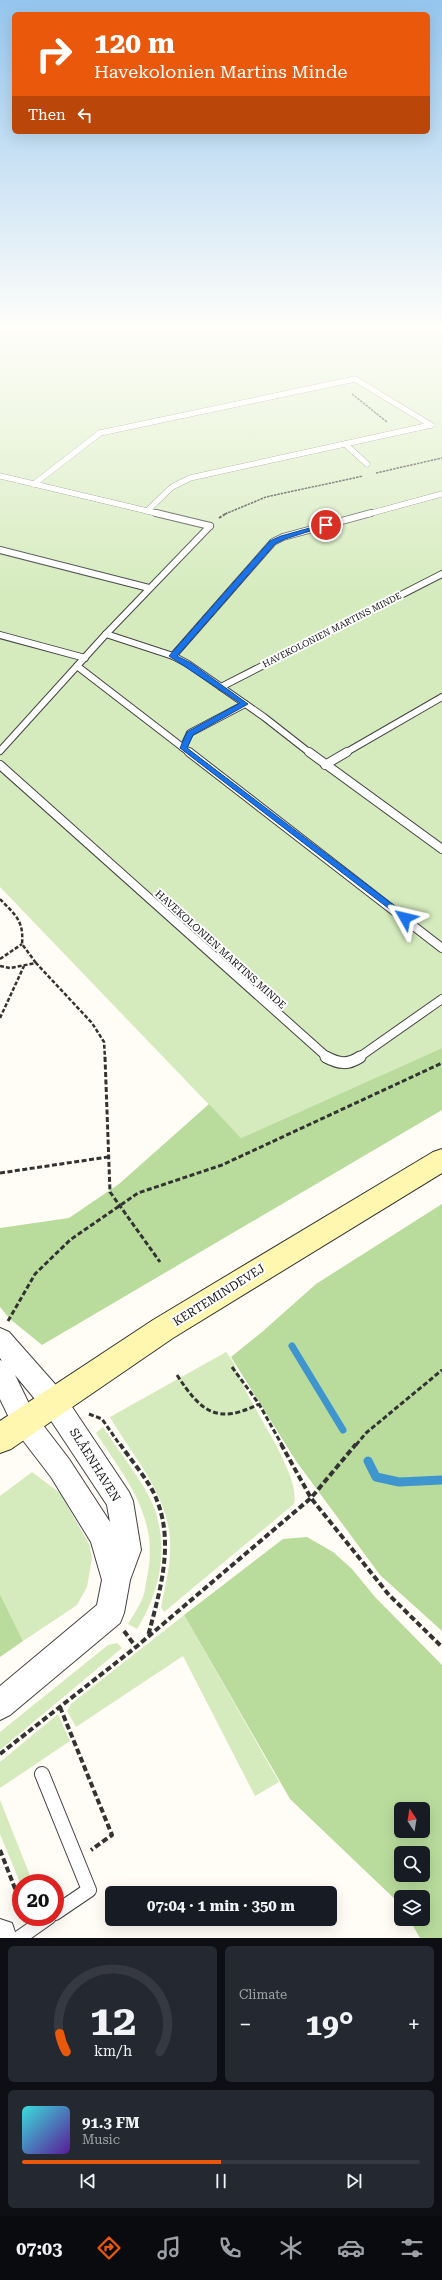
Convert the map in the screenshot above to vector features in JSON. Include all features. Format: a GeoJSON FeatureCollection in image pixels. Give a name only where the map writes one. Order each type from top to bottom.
{"type":"FeatureCollection","features":[{"type":"Feature","properties":{"kind":"main road","name":"KERTEMINDEVEJ"},"geometry":{"type":"LineString","coordinates":[[0,1438],[53,1401],[164,1329],[442,1160]]}},
{"type":"Feature","properties":{"kind":"street","name":"SLÅENHAVEN"},"geometry":{"type":"LineString","coordinates":[[2,1334],[53,1401],[120,1501],[127,1550],[116,1580],[110,1613]]}},
{"type":"Feature","properties":{"kind":"street","name":"SLÅENHAVEN"},"geometry":{"type":"LineString","coordinates":[[0,1372],[24,1421],[60,1468],[103,1536],[116,1580]]}},
{"type":"Feature","properties":{"kind":"street"},"geometry":{"type":"LineString","coordinates":[[0,1705],[110,1613]]}},
{"type":"Feature","properties":{"kind":"lane"},"geometry":{"type":"LineString","coordinates":[[34,484],[100,433],[177,416]]}},
{"type":"Feature","properties":{"kind":"lane"},"geometry":{"type":"LineString","coordinates":[[147,511],[172,487],[190,478],[431,425],[417,416]]}},
{"type":"Feature","properties":{"kind":"lane"},"geometry":{"type":"LineString","coordinates":[[345,444],[368,464]]}},
{"type":"Feature","properties":{"kind":"lane"},"geometry":{"type":"LineString","coordinates":[[0,476],[210,526]]}},
{"type":"Feature","properties":{"kind":"lane"},"geometry":{"type":"LineString","coordinates":[[172,656],[273,542],[283,537],[442,494]]}},
{"type":"Feature","properties":{"kind":"lane"},"geometry":{"type":"LineString","coordinates":[[0,751],[106,634],[210,526]]}},
{"type":"Feature","properties":{"kind":"lane"},"geometry":{"type":"LineString","coordinates":[[0,550],[149,588]]}},
{"type":"Feature","properties":{"kind":"lane","name":"HAVEKOLONIEN MARTINS MINDE"},"geometry":{"type":"LineString","coordinates":[[221,687],[442,574]]}},
{"type":"Feature","properties":{"kind":"lane"},"geometry":{"type":"LineString","coordinates":[[106,634],[172,656],[188,664],[245,704],[324,765],[442,849]]}},
{"type":"Feature","properties":{"kind":"lane"},"geometry":{"type":"LineString","coordinates":[[0,635],[85,658]]}},
{"type":"Feature","properties":{"kind":"lane"},"geometry":{"type":"LineString","coordinates":[[77,666],[442,948]]}},
{"type":"Feature","properties":{"kind":"lane"},"geometry":{"type":"LineString","coordinates":[[324,765],[442,697]]}},
{"type":"Feature","properties":{"kind":"lane"},"geometry":{"type":"LineString","coordinates":[[183,748],[190,733],[245,704]]}},
{"type":"Feature","properties":{"kind":"lane","name":"HAVEKOLONIEN MARTINS MINDE"},"geometry":{"type":"LineString","coordinates":[[0,765],[317,1050],[337,1063],[351,1063],[442,999]]}},
{"type":"Feature","properties":{"kind":"lane"},"geometry":{"type":"LineString","coordinates":[[42,1774],[89,1890],[64,1907]]}},
{"type":"Feature","properties":{"kind":"lane"},"geometry":{"type":"LineString","coordinates":[[19,1938],[36,1926]]}},
{"type":"Feature","properties":{"kind":"path"},"geometry":{"type":"LineString","coordinates":[[380,416],[400,432]]}},
{"type":"Feature","properties":{"kind":"path"},"geometry":{"type":"LineString","coordinates":[[372,474],[442,458]]}},
{"type":"Feature","properties":{"kind":"path"},"geometry":{"type":"LineString","coordinates":[[210,526],[228,510],[242,504],[365,476]]}},
{"type":"Feature","properties":{"kind":"path"},"geometry":{"type":"LineString","coordinates":[[0,898],[20,920],[23,932],[22,944],[36,963],[92,1023],[104,1042],[110,1192],[160,1262]]}},
{"type":"Feature","properties":{"kind":"path"},"geometry":{"type":"LineString","coordinates":[[0,960],[22,944]]}},
{"type":"Feature","properties":{"kind":"path"},"geometry":{"type":"LineString","coordinates":[[0,966],[10,968],[36,963]]}},
{"type":"Feature","properties":{"kind":"path"},"geometry":{"type":"LineString","coordinates":[[0,1018],[24,965]]}},
{"type":"Feature","properties":{"kind":"path"},"geometry":{"type":"LineString","coordinates":[[2,1334],[35,1274],[70,1240],[138,1193],[222,1165],[442,1063]]}},
{"type":"Feature","properties":{"kind":"path"},"geometry":{"type":"LineString","coordinates":[[0,1173],[108,1157]]}},
{"type":"Feature","properties":{"kind":"path"},"geometry":{"type":"LineString","coordinates":[[232,1367],[259,1404],[288,1460],[311,1498],[390,1595],[442,1647]]}},
{"type":"Feature","properties":{"kind":"path"},"geometry":{"type":"LineString","coordinates":[[0,1754],[136,1646],[311,1498],[366,1433],[442,1370]]}},
{"type":"Feature","properties":{"kind":"path"},"geometry":{"type":"LineString","coordinates":[[177,1375],[188,1393],[202,1408],[221,1416],[241,1414],[259,1404]]}},
{"type":"Feature","properties":{"kind":"path"},"geometry":{"type":"LineString","coordinates":[[110,1613],[136,1646]]}},
{"type":"Feature","properties":{"kind":"path"},"geometry":{"type":"LineString","coordinates":[[60,1707],[112,1835],[77,1861]]}},
{"type":"Feature","properties":{"kind":"path"},"geometry":{"type":"LineString","coordinates":[[0,1850],[12,1881]]}},
{"type":"Feature","properties":{"kind":"green space"},"geometry":{"type":"Polygon","coordinates":[[[0,416],[442,416],[442,1048],[241,1138],[0,887],[0,416]]]}},
{"type":"Feature","properties":{"kind":"green space"},"geometry":{"type":"Polygon","coordinates":[[[442,1048],[442,1110],[42,1345],[10,1319],[0,1307],[0,1228],[69,1218],[119,1184],[209,1104],[241,1138],[442,1048]]]}},
{"type":"Feature","properties":{"kind":"green space"},"geometry":{"type":"Polygon","coordinates":[[[442,1204],[442,1631],[380,1575],[296,1461],[231,1357],[262,1332],[316,1284],[442,1204]]]}},
{"type":"Feature","properties":{"kind":"green space"},"geometry":{"type":"Polygon","coordinates":[[[226,1352],[234,1364],[250,1399],[284,1462],[291,1478],[294,1492],[294,1504],[164,1612],[161,1607],[170,1550],[166,1515],[145,1472],[110,1417],[226,1352]]]}},
{"type":"Feature","properties":{"kind":"green space"},"geometry":{"type":"Polygon","coordinates":[[[103,1427],[145,1489],[155,1510],[159,1526],[161,1541],[160,1572],[151,1601],[137,1629],[128,1624],[143,1597],[150,1556],[149,1536],[138,1500],[129,1483],[96,1433],[103,1427]]]}},
{"type":"Feature","properties":{"kind":"green space"},"geometry":{"type":"Polygon","coordinates":[[[32,1472],[60,1493],[89,1544],[92,1558],[87,1587],[77,1605],[23,1641],[0,1594],[0,1496],[32,1472]]]}},
{"type":"Feature","properties":{"kind":"green space"},"geometry":{"type":"Polygon","coordinates":[[[307,1537],[333,1552],[352,1569],[375,1597],[442,1665],[442,1938],[420,1938],[413,1926],[430,1926],[430,1890],[394,1890],[394,1898],[290,1799],[184,1615],[283,1539],[307,1537]]]}},
{"type":"Feature","properties":{"kind":"green space"},"geometry":{"type":"Polygon","coordinates":[[[0,1594],[23,1641],[0,1657],[0,1594]]]}},
{"type":"Feature","properties":{"kind":"green space"},"geometry":{"type":"Polygon","coordinates":[[[184,1615],[279,1782],[255,1796],[183,1656],[76,1727],[67,1711],[71,1704],[184,1615]]]}},
{"type":"Feature","properties":{"kind":"green space"},"geometry":{"type":"Polygon","coordinates":[[[117,1643],[122,1648],[0,1750],[0,1732],[108,1645],[117,1643]]]}},
{"type":"Feature","properties":{"kind":"green space"},"geometry":{"type":"Polygon","coordinates":[[[58,1714],[70,1741],[0,1788],[0,1762],[58,1714]]]}},
{"type":"Feature","properties":{"kind":"green space"},"geometry":{"type":"Polygon","coordinates":[[[0,1800],[29,1874],[16,1874],[0,1834],[0,1800]]]}},
{"type":"Feature","properties":{"kind":"waterway"},"geometry":{"type":"LineString","coordinates":[[292,1346],[343,1430]]}},
{"type":"Feature","properties":{"kind":"waterway"},"geometry":{"type":"LineString","coordinates":[[368,1461],[376,1477],[399,1482],[442,1480]]}},
{"type":"Feature","properties":{"kind":"route"},"geometry":{"type":"LineString","coordinates":[[326,525],[283,537],[273,542],[172,656],[188,664],[245,704],[190,733],[183,748],[405,918]]}}]}
